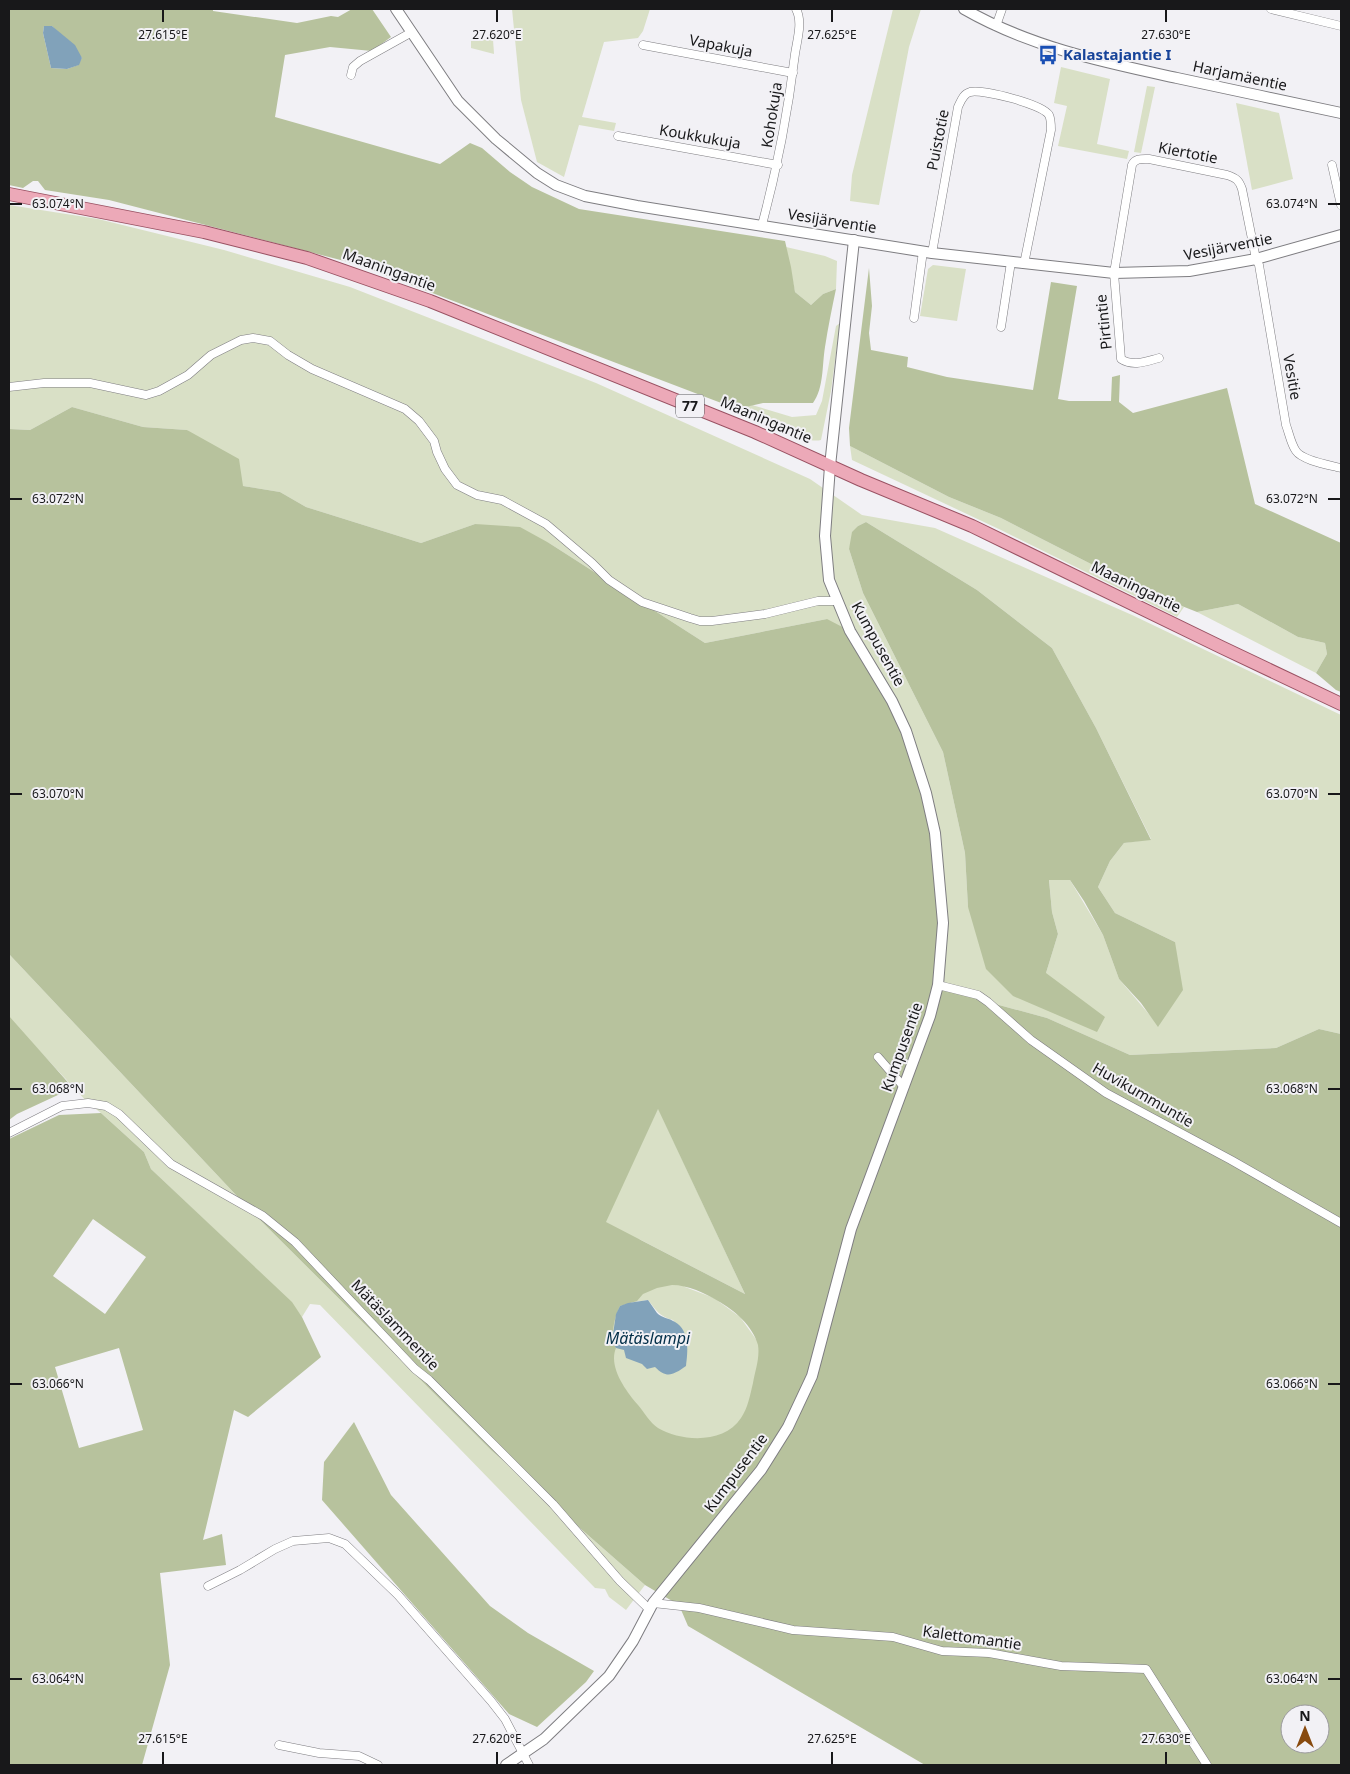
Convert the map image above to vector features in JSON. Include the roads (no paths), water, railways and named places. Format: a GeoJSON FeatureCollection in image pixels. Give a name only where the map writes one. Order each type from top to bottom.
{"type":"FeatureCollection","features":[{"type":"Feature","properties":{"kind":"main road","name":"Maaningantie"},"geometry":{"type":"LineString","coordinates":[[9,194],[194,230],[307,258],[430,302],[755,432],[972,526],[1221,648],[1341,704]]}},
{"type":"Feature","properties":{"kind":"street","name":"Vesijärventie"},"geometry":{"type":"LineString","coordinates":[[396,9],[458,101],[496,139],[537,173],[556,185],[586,196],[637,206],[927,252],[1114,273],[1189,271],[1256,259],[1341,236]]}},
{"type":"Feature","properties":{"kind":"street","name":"Kohokuja"},"geometry":{"type":"LineString","coordinates":[[762,225],[778,165],[793,73],[799,21],[796,9]]}},
{"type":"Feature","properties":{"kind":"street","name":"Harjamäentie"},"geometry":{"type":"LineString","coordinates":[[964,9],[996,26],[1034,42],[1077,55],[1341,113]]}},
{"type":"Feature","properties":{"kind":"street"},"geometry":{"type":"LineString","coordinates":[[996,26],[1002,9]]}},
{"type":"Feature","properties":{"kind":"street"},"geometry":{"type":"LineString","coordinates":[[1270,9],[1341,26]]}},
{"type":"Feature","properties":{"kind":"street"},"geometry":{"type":"LineString","coordinates":[[351,75],[353,67],[360,61],[412,32]]}},
{"type":"Feature","properties":{"kind":"street","name":"Vapakuja"},"geometry":{"type":"LineString","coordinates":[[644,45],[793,73]]}},
{"type":"Feature","properties":{"kind":"street","name":"Puistotie"},"geometry":{"type":"LineString","coordinates":[[927,252],[958,107],[963,96],[969,92],[982,92],[1032,104],[1048,114],[1051,123],[1024,264]]}},
{"type":"Feature","properties":{"kind":"street","name":"Koukkukuja"},"geometry":{"type":"LineString","coordinates":[[618,136],[778,165]]}},
{"type":"Feature","properties":{"kind":"street","name":"Kiertotie"},"geometry":{"type":"LineString","coordinates":[[1114,273],[1132,165],[1138,159],[1227,175],[1239,181],[1256,259]]}},
{"type":"Feature","properties":{"kind":"street"},"geometry":{"type":"LineString","coordinates":[[1332,165],[1341,205]]}},
{"type":"Feature","properties":{"kind":"street","name":"Kumpusentie"},"geometry":{"type":"LineString","coordinates":[[506,1765],[544,1739],[609,1676],[633,1641],[652,1607],[761,1470],[788,1427],[812,1376],[851,1229],[930,1016],[938,985],[943,923],[935,834],[926,793],[917,760],[903,723],[850,631],[829,580],[825,536],[830,466],[854,240]]}},
{"type":"Feature","properties":{"kind":"street"},"geometry":{"type":"LineString","coordinates":[[914,318],[927,252]]}},
{"type":"Feature","properties":{"kind":"street","name":"Vesitie"},"geometry":{"type":"LineString","coordinates":[[1256,259],[1259,265],[1290,439],[1296,452],[1304,458],[1341,468]]}},
{"type":"Feature","properties":{"kind":"street"},"geometry":{"type":"LineString","coordinates":[[1002,327],[1011,262]]}},
{"type":"Feature","properties":{"kind":"street","name":"Pirtintie"},"geometry":{"type":"LineString","coordinates":[[1114,273],[1121,359],[1126,363],[1133,364],[1159,358]]}},
{"type":"Feature","properties":{"kind":"street"},"geometry":{"type":"LineString","coordinates":[[9,387],[90,383],[146,395],[158,391],[188,375],[211,355],[241,340],[253,338],[270,341],[288,355],[312,369],[405,409],[419,421],[434,441],[441,461],[457,485],[477,495],[502,500],[546,524],[609,580],[642,602],[700,621],[712,621],[765,614],[818,602],[838,601]]}},
{"type":"Feature","properties":{"kind":"street","name":"Huvikummuntie"},"geometry":{"type":"LineString","coordinates":[[938,985],[978,995],[1031,1040],[1106,1093],[1231,1160],[1341,1223]]}},
{"type":"Feature","properties":{"kind":"street"},"geometry":{"type":"LineString","coordinates":[[878,1057],[904,1087]]}},
{"type":"Feature","properties":{"kind":"street","name":"Mätäslammentie"},"geometry":{"type":"LineString","coordinates":[[9,1133],[62,1106],[88,1103],[106,1106],[119,1114],[170,1164],[263,1216],[295,1242],[416,1369],[553,1504],[620,1582],[652,1607]]}},
{"type":"Feature","properties":{"kind":"street"},"geometry":{"type":"LineString","coordinates":[[208,1586],[240,1570],[275,1548],[294,1541],[329,1538],[345,1544],[398,1595],[491,1701],[505,1719],[528,1765]]}},
{"type":"Feature","properties":{"kind":"street","name":"Kalettomantie"},"geometry":{"type":"LineString","coordinates":[[652,1607],[699,1608],[793,1630],[894,1637],[942,1651],[989,1653],[1061,1666],[1146,1669],[1207,1765]]}},
{"type":"Feature","properties":{"kind":"street"},"geometry":{"type":"LineString","coordinates":[[279,1745],[319,1753],[359,1756],[378,1765]]}},
{"type":"Feature","properties":{"kind":"water"},"geometry":{"type":"Polygon","coordinates":[[[44,26],[52,26],[75,45],[82,58],[79,65],[67,69],[51,68],[43,33],[44,26]]]}},
{"type":"Feature","properties":{"kind":"water","name":"Mätäslampi"},"geometry":{"type":"Polygon","coordinates":[[[648,1300],[659,1315],[680,1326],[686,1336],[686,1366],[677,1372],[667,1374],[655,1367],[647,1369],[642,1364],[626,1358],[624,1350],[616,1348],[612,1341],[616,1314],[620,1306],[648,1300]]]}},
{"type":"Feature","properties":{"kind":"place","name":"Kalastajantie I"},"geometry":{"type":"Point","coordinates":[1048,55]}}]}
